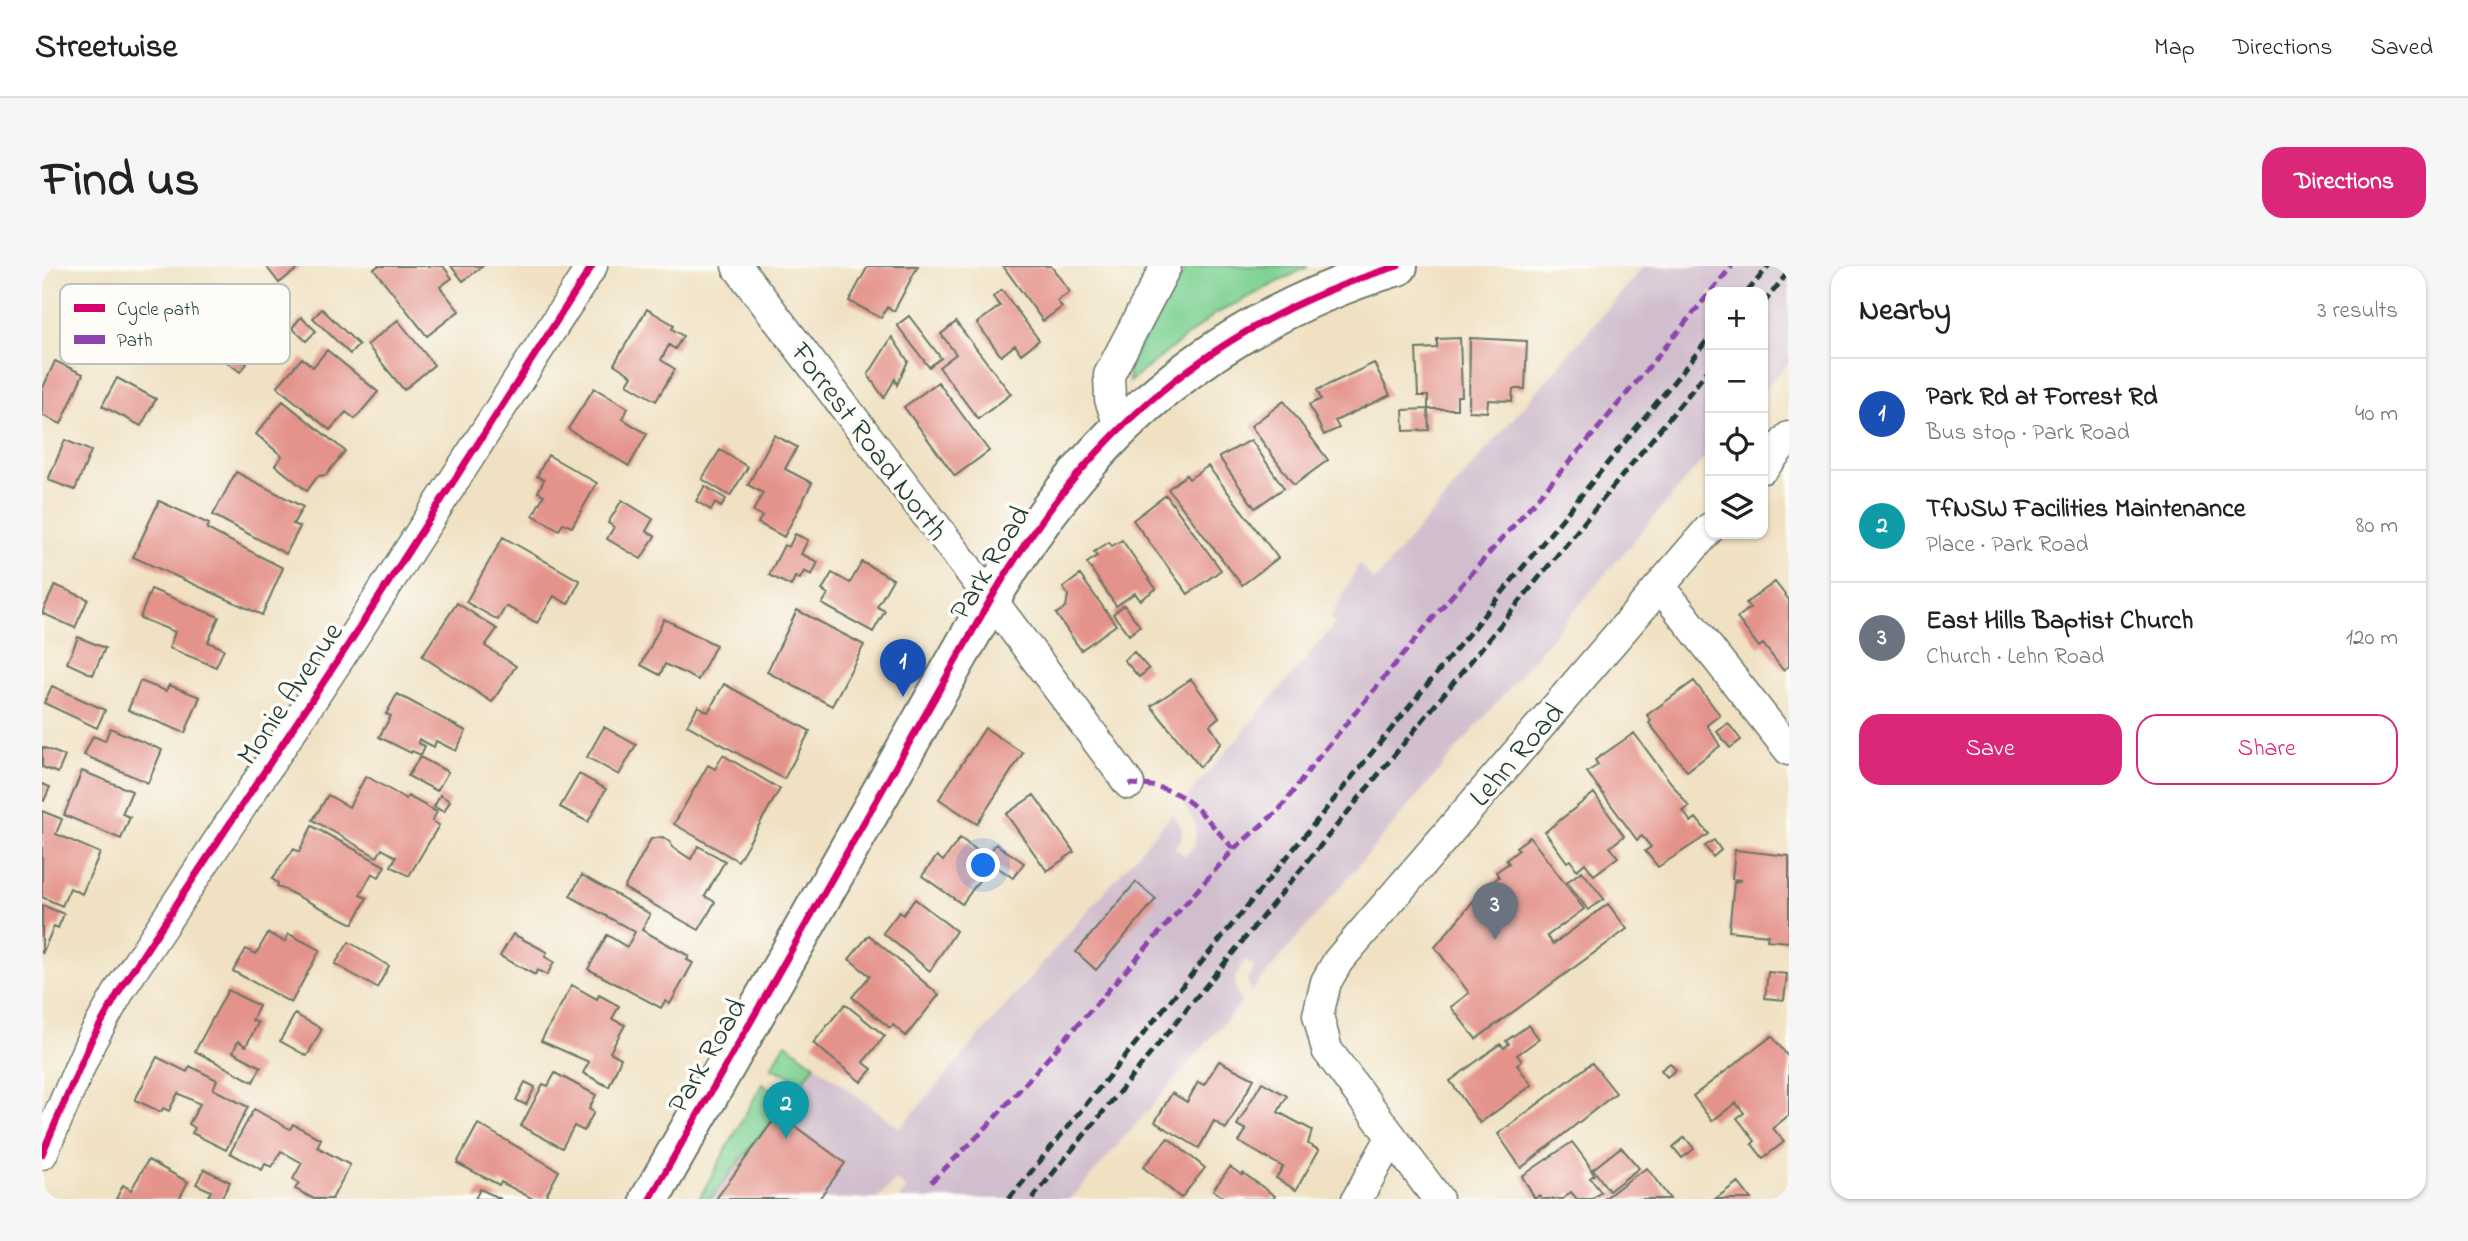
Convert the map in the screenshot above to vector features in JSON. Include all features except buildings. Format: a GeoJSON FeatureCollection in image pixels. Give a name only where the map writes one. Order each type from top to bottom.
{"type":"FeatureCollection","features":[{"type":"Feature","properties":{"kind":"main road","name":"Park Road"},"geometry":{"type":"LineString","coordinates":[[650,1199],[992,597],[1052,503],[1120,428],[1178,377],[1245,332],[1324,292],[1398,266]]}},
{"type":"Feature","properties":{"kind":"street","name":"Monie Avenue"},"geometry":{"type":"LineString","coordinates":[[42,1154],[73,1078],[121,988],[355,636],[592,266]]}},
{"type":"Feature","properties":{"kind":"street","name":"Forrest Road North"},"geometry":{"type":"LineString","coordinates":[[737,266],[947,544],[992,597],[1129,784]]}},
{"type":"Feature","properties":{"kind":"street"},"geometry":{"type":"LineString","coordinates":[[1120,428],[1110,399],[1109,375],[1166,266]]}},
{"type":"Feature","properties":{"kind":"street"},"geometry":{"type":"LineString","coordinates":[[1768,462],[1789,437]]}},
{"type":"Feature","properties":{"kind":"street","name":"Lehn Road"},"geometry":{"type":"LineString","coordinates":[[1391,1138],[1327,1050],[1318,1015],[1326,982],[1338,961],[1705,534]]}},
{"type":"Feature","properties":{"kind":"street"},"geometry":{"type":"LineString","coordinates":[[1660,586],[1789,750]]}},
{"type":"Feature","properties":{"kind":"street"},"geometry":{"type":"LineString","coordinates":[[1357,1199],[1391,1138],[1438,1199]]}},
{"type":"Feature","properties":{"kind":"shaded area"},"geometry":{"type":"Polygon","coordinates":[[[1644,266],[1789,266],[1789,362],[1768,385],[1768,287],[1705,287],[1705,457],[1251,992],[1247,979],[1255,967],[1245,960],[1235,978],[1236,991],[1242,1002],[1071,1199],[898,1199],[907,1189],[896,1180],[877,1199],[710,1199],[815,1065],[900,1128],[1172,814],[1182,828],[1182,838],[1174,847],[1185,856],[1194,846],[1195,822],[1182,803],[1335,624],[1331,618],[1359,564],[1374,581],[1644,266]]]}},
{"type":"Feature","properties":{"kind":"green space"},"geometry":{"type":"Polygon","coordinates":[[[1187,266],[1309,266],[1215,314],[1129,382],[1128,367],[1187,266]]]}},
{"type":"Feature","properties":{"kind":"green space"},"geometry":{"type":"Polygon","coordinates":[[[786,1043],[815,1065],[803,1081],[771,1068],[786,1043]]]}},
{"type":"Feature","properties":{"kind":"green space"},"geometry":{"type":"Polygon","coordinates":[[[762,1084],[789,1099],[710,1199],[699,1199],[762,1084]]]}},
{"type":"Feature","properties":{"kind":"railway"},"geometry":{"type":"LineString","coordinates":[[1751,287],[1769,266]]}},
{"type":"Feature","properties":{"kind":"railway"},"geometry":{"type":"LineString","coordinates":[[1768,298],[1789,271]]}},
{"type":"Feature","properties":{"kind":"railway"},"geometry":{"type":"LineString","coordinates":[[1009,1199],[1705,343]]}},
{"type":"Feature","properties":{"kind":"railway"},"geometry":{"type":"LineString","coordinates":[[1032,1199],[1705,374]]}},
{"type":"Feature","properties":{"kind":"marked path"},"geometry":{"type":"LineString","coordinates":[[931,1182],[983,1131],[1234,849],[1280,809],[1318,758],[1443,606],[1591,437],[1732,266]]}},
{"type":"Feature","properties":{"kind":"marked path"},"geometry":{"type":"LineString","coordinates":[[1129,784],[1149,785],[1178,795],[1200,812],[1234,849]]}},
{"type":"Feature","properties":{"kind":"cycle path"},"geometry":{"type":"LineString","coordinates":[[42,1154],[91,1041],[121,988],[354,636],[592,266]]}},
{"type":"Feature","properties":{"kind":"cycle path"},"geometry":{"type":"LineString","coordinates":[[650,1199],[992,597],[1029,538],[1070,484],[1114,435],[1162,391],[1214,352],[1271,318],[1332,289],[1398,266]]}},
{"type":"Feature","properties":{"kind":"place","name":"Park Rd at Forrest Rd"},"geometry":{"type":"Point","coordinates":[903,697]}},
{"type":"Feature","properties":{"kind":"place","name":"East Hills Baptist Church"},"geometry":{"type":"Point","coordinates":[1495,940]}},
{"type":"Feature","properties":{"kind":"place","name":"TfNSW Facilities Maintenance"},"geometry":{"type":"Point","coordinates":[786,1139]}}]}
